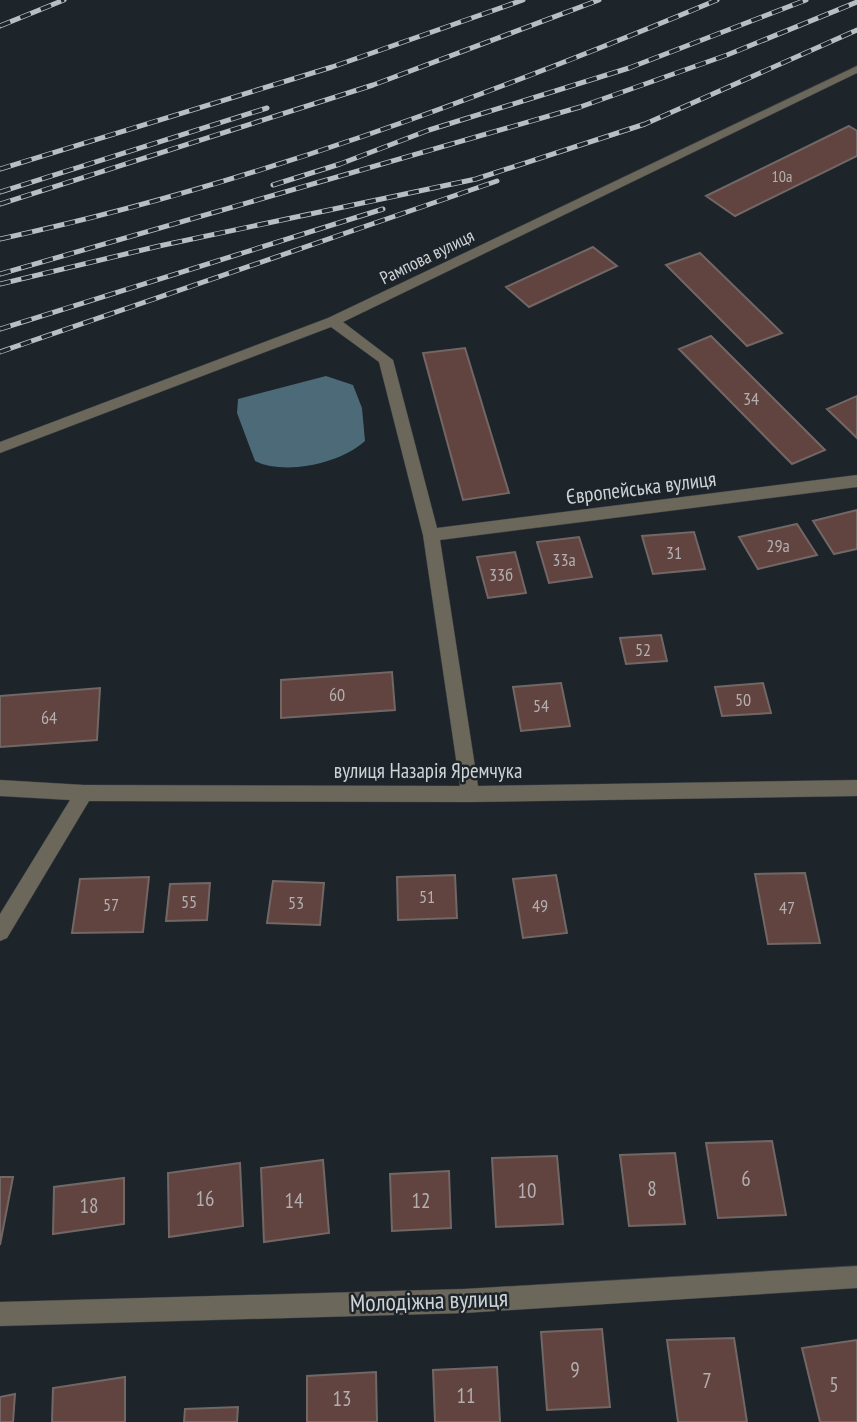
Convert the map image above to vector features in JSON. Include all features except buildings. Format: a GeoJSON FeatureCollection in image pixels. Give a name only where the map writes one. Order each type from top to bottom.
{"type":"FeatureCollection","features":[{"type":"Feature","properties":{"kind":"street","name":"Рампова вулиця"},"geometry":{"type":"LineString","coordinates":[[0,447],[334,321],[857,69]]}},
{"type":"Feature","properties":{"kind":"street"},"geometry":{"type":"LineString","coordinates":[[334,321],[386,360],[431,535],[470,794]]}},
{"type":"Feature","properties":{"kind":"street","name":"Європейська вулиця"},"geometry":{"type":"LineString","coordinates":[[431,535],[857,481]]}},
{"type":"Feature","properties":{"kind":"street","name":"вулиця Назарія Яремчука"},"geometry":{"type":"LineString","coordinates":[[0,788],[84,793],[470,794],[857,788]]}},
{"type":"Feature","properties":{"kind":"street"},"geometry":{"type":"LineString","coordinates":[[0,932],[84,793]]}},
{"type":"Feature","properties":{"kind":"street","name":"Молодіжна вулиця"},"geometry":{"type":"LineString","coordinates":[[0,1314],[464,1301],[857,1277]]}},
{"type":"Feature","properties":{"kind":"water"},"geometry":{"type":"Polygon","coordinates":[[[326,376],[353,385],[362,408],[365,441],[342,456],[312,465],[281,467],[255,461],[237,413],[238,399],[326,376]]]}},
{"type":"Feature","properties":{"kind":"railway"},"geometry":{"type":"LineString","coordinates":[[0,26],[64,0]]}},
{"type":"Feature","properties":{"kind":"railway"},"geometry":{"type":"LineString","coordinates":[[0,169],[332,67],[523,0]]}},
{"type":"Feature","properties":{"kind":"railway"},"geometry":{"type":"LineString","coordinates":[[0,204],[373,85],[599,0]]}},
{"type":"Feature","properties":{"kind":"railway"},"geometry":{"type":"LineString","coordinates":[[0,239],[183,193],[274,166],[542,71],[717,0]]}},
{"type":"Feature","properties":{"kind":"railway"},"geometry":{"type":"LineString","coordinates":[[273,185],[340,164],[429,130],[629,68],[806,0]]}},
{"type":"Feature","properties":{"kind":"railway"},"geometry":{"type":"LineString","coordinates":[[0,274],[580,107],[727,55],[857,2]]}},
{"type":"Feature","properties":{"kind":"railway"},"geometry":{"type":"LineString","coordinates":[[0,284],[159,246],[476,179],[645,124],[857,30]]}},
{"type":"Feature","properties":{"kind":"railway"},"geometry":{"type":"LineString","coordinates":[[0,192],[267,108]]}},
{"type":"Feature","properties":{"kind":"railway"},"geometry":{"type":"LineString","coordinates":[[0,352],[497,181]]}},
{"type":"Feature","properties":{"kind":"railway"},"geometry":{"type":"LineString","coordinates":[[0,329],[383,209]]}}]}
